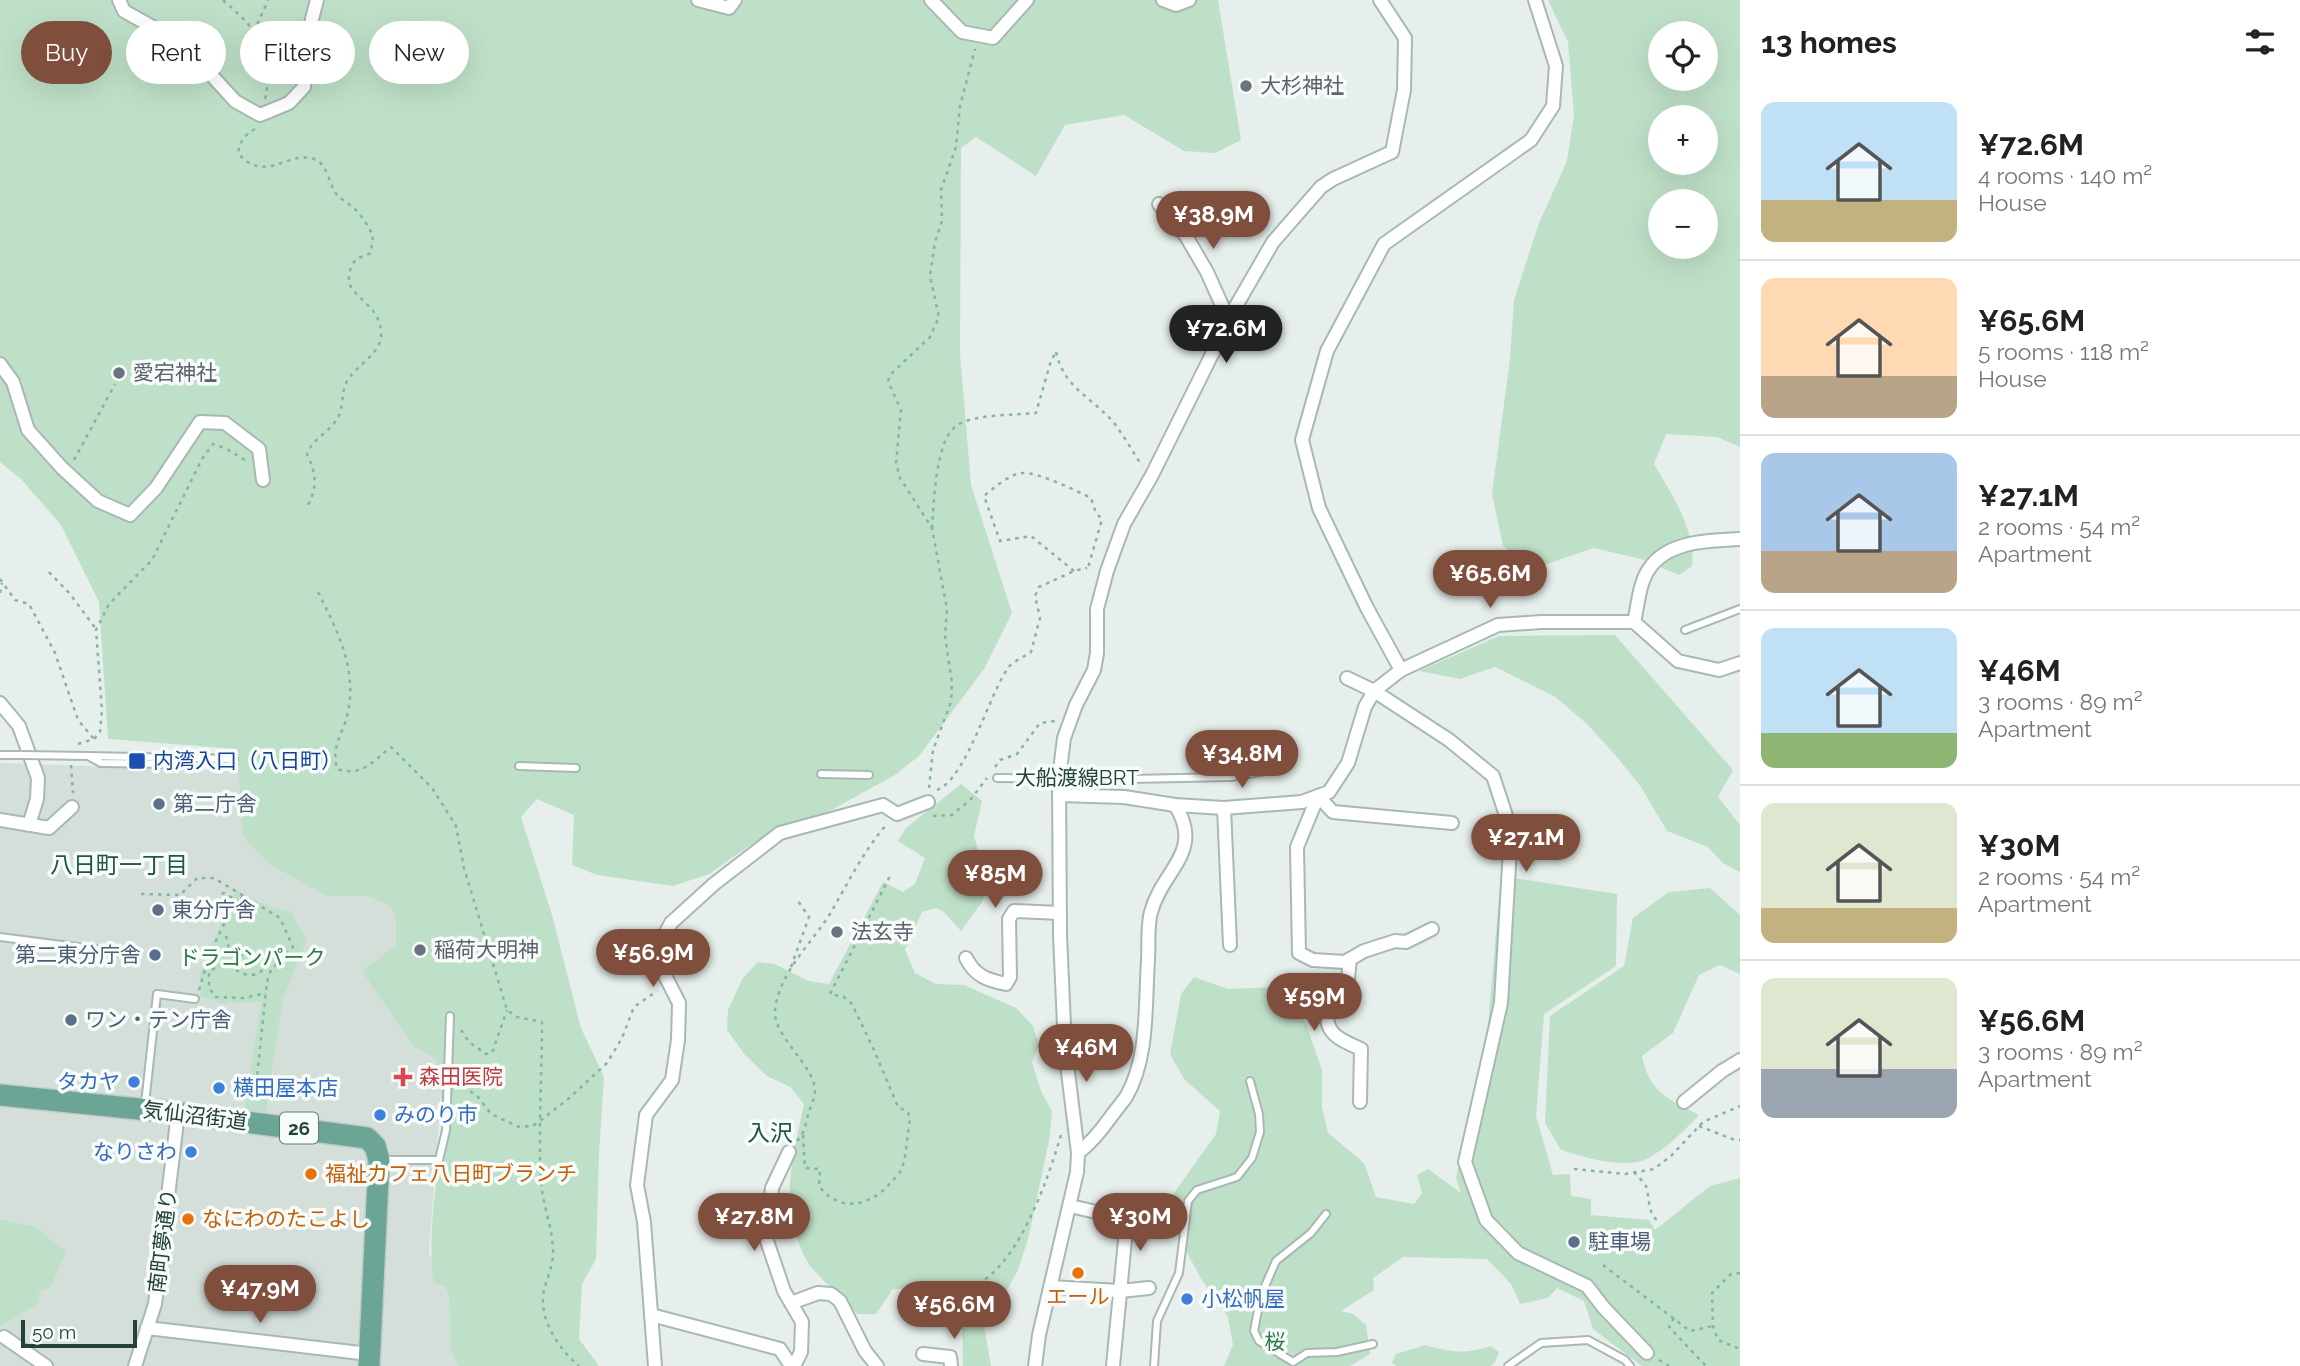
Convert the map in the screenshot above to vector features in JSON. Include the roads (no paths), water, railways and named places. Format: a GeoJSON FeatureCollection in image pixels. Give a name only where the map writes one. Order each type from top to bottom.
{"type":"FeatureCollection","features":[{"type":"Feature","properties":{"kind":"main road","name":"気仙沼街道"},"geometry":{"type":"LineString","coordinates":[[0,1094],[358,1135],[367,1138],[375,1146],[379,1160]]}},
{"type":"Feature","properties":{"kind":"main road"},"geometry":{"type":"LineString","coordinates":[[369,1360],[379,1160]]}},
{"type":"Feature","properties":{"kind":"street"},"geometry":{"type":"LineString","coordinates":[[119,0],[124,11],[183,44],[234,101],[260,115],[289,103],[304,87],[312,19],[317,0]]}},
{"type":"Feature","properties":{"kind":"street"},"geometry":{"type":"LineString","coordinates":[[698,0],[729,8],[735,0]]}},
{"type":"Feature","properties":{"kind":"street"},"geometry":{"type":"LineString","coordinates":[[931,0],[962,32],[993,38],[1027,0]]}},
{"type":"Feature","properties":{"kind":"street"},"geometry":{"type":"LineString","coordinates":[[1163,0],[1176,5],[1189,0]]}},
{"type":"Feature","properties":{"kind":"street"},"geometry":{"type":"LineString","coordinates":[[1035,1366],[1039,1335],[1077,1172],[1065,1048],[1060,913],[1059,778],[1064,738],[1076,705],[1094,670],[1097,653],[1097,610],[1107,570],[1124,524],[1273,242],[1321,187],[1392,152],[1404,90],[1405,38],[1380,0]]}},
{"type":"Feature","properties":{"kind":"street"},"geometry":{"type":"LineString","coordinates":[[1401,670],[1367,608],[1319,509],[1302,440],[1327,351],[1384,244],[1531,141],[1553,106],[1556,66],[1535,0]]}},
{"type":"Feature","properties":{"kind":"street"},"geometry":{"type":"LineString","coordinates":[[1159,204],[1186,236],[1207,272],[1229,321]]}},
{"type":"Feature","properties":{"kind":"street"},"geometry":{"type":"LineString","coordinates":[[0,364],[13,382],[28,430],[98,501],[130,515],[156,488],[200,422],[225,423],[260,449],[263,476]]}},
{"type":"Feature","properties":{"kind":"street"},"geometry":{"type":"LineString","coordinates":[[1634,622],[1648,570],[1660,558],[1697,542],[1740,540]]}},
{"type":"Feature","properties":{"kind":"street"},"geometry":{"type":"LineString","coordinates":[[1059,795],[1124,797],[1175,806],[1224,808],[1302,802],[1329,792],[1348,763],[1365,707],[1374,691],[1401,670],[1498,625],[1634,622],[1678,661],[1719,670],[1740,663]]}},
{"type":"Feature","properties":{"kind":"street"},"geometry":{"type":"LineString","coordinates":[[1347,678],[1374,691],[1449,740],[1493,776],[1511,831],[1502,1003],[1465,1162],[1486,1220],[1518,1253],[1587,1286],[1647,1353]]}},
{"type":"Feature","properties":{"kind":"street"},"geometry":{"type":"LineString","coordinates":[[0,703],[19,726],[38,778],[37,800],[29,825]]}},
{"type":"Feature","properties":{"kind":"street"},"geometry":{"type":"LineString","coordinates":[[1318,796],[1333,812],[1452,822]]}},
{"type":"Feature","properties":{"kind":"street"},"geometry":{"type":"LineString","coordinates":[[1318,796],[1297,847],[1299,953],[1313,960],[1345,962],[1364,951],[1395,941],[1406,942],[1432,929]]}},
{"type":"Feature","properties":{"kind":"street"},"geometry":{"type":"LineString","coordinates":[[655,1366],[645,1223],[637,1185],[646,1115],[672,1080],[678,1040],[679,1003],[654,954],[671,923],[714,884],[780,833],[883,805],[897,814],[928,802]]}},
{"type":"Feature","properties":{"kind":"street"},"geometry":{"type":"LineString","coordinates":[[1077,1153],[1093,1142],[1127,1095],[1139,1065],[1151,912],[1187,842],[1180,813],[1175,806]]}},
{"type":"Feature","properties":{"kind":"street"},"geometry":{"type":"LineString","coordinates":[[0,820],[49,828],[72,807]]}},
{"type":"Feature","properties":{"kind":"street"},"geometry":{"type":"LineString","coordinates":[[1224,808],[1230,945]]}},
{"type":"Feature","properties":{"kind":"street"},"geometry":{"type":"LineString","coordinates":[[966,958],[978,976],[1006,984],[1010,976],[1009,919],[1014,911],[1060,913]]}},
{"type":"Feature","properties":{"kind":"street"},"geometry":{"type":"LineString","coordinates":[[1350,959],[1346,998],[1329,1008],[1327,1015],[1331,1031],[1338,1039],[1361,1049],[1360,1102]]}},
{"type":"Feature","properties":{"kind":"street"},"geometry":{"type":"LineString","coordinates":[[1685,1102],[1722,1071],[1740,1060]]}},
{"type":"Feature","properties":{"kind":"street","name":"南町夢通り"},"geometry":{"type":"LineString","coordinates":[[135,1366],[155,1304],[178,1113]]}},
{"type":"Feature","properties":{"kind":"street"},"geometry":{"type":"LineString","coordinates":[[651,1315],[780,1349],[793,1366],[801,1352],[802,1322],[784,1291],[766,1238],[772,1188],[789,1152]]}},
{"type":"Feature","properties":{"kind":"street"},"geometry":{"type":"LineString","coordinates":[[1070,1206],[1127,1219],[1113,1366]]}},
{"type":"Feature","properties":{"kind":"street"},"geometry":{"type":"LineString","coordinates":[[1050,1287],[1120,1291],[1149,1288]]}},
{"type":"Feature","properties":{"kind":"street"},"geometry":{"type":"LineString","coordinates":[[791,1303],[818,1293],[831,1294],[839,1301],[865,1351],[877,1366]]}},
{"type":"Feature","properties":{"kind":"street"},"geometry":{"type":"LineString","coordinates":[[147,1328],[369,1360]]}},
{"type":"Feature","properties":{"kind":"street"},"geometry":{"type":"LineString","coordinates":[[2,1336],[46,1366]]}},
{"type":"Feature","properties":{"kind":"street"},"geometry":{"type":"LineString","coordinates":[[923,1354],[950,1357],[951,1366]]}},
{"type":"Feature","properties":{"kind":"lane"},"geometry":{"type":"LineString","coordinates":[[1685,630],[1740,609]]}},
{"type":"Feature","properties":{"kind":"lane"},"geometry":{"type":"LineString","coordinates":[[0,755],[88,756],[101,763],[174,764],[194,759],[234,759]]}},
{"type":"Feature","properties":{"kind":"lane"},"geometry":{"type":"LineString","coordinates":[[519,766],[576,768]]}},
{"type":"Feature","properties":{"kind":"lane","name":"大船渡線BRT"},"geometry":{"type":"LineString","coordinates":[[997,778],[1231,777],[1283,768]]}},
{"type":"Feature","properties":{"kind":"lane"},"geometry":{"type":"LineString","coordinates":[[821,774],[869,775]]}},
{"type":"Feature","properties":{"kind":"lane"},"geometry":{"type":"LineString","coordinates":[[0,937],[131,954]]}},
{"type":"Feature","properties":{"kind":"lane"},"geometry":{"type":"LineString","coordinates":[[144,1110],[157,994],[195,999]]}},
{"type":"Feature","properties":{"kind":"lane"},"geometry":{"type":"LineString","coordinates":[[379,1160],[439,1160],[446,1130],[450,1016]]}},
{"type":"Feature","properties":{"kind":"lane"},"geometry":{"type":"LineString","coordinates":[[1154,1366],[1157,1321],[1179,1273],[1188,1201],[1196,1190],[1237,1177],[1252,1158],[1260,1132],[1259,1114],[1250,1081]]}},
{"type":"Feature","properties":{"kind":"lane"},"geometry":{"type":"LineString","coordinates":[[1326,1214],[1311,1233],[1276,1261],[1262,1293],[1254,1331],[1259,1341],[1293,1364],[1307,1353],[1337,1352],[1373,1344]]}},
{"type":"Feature","properties":{"kind":"lane"},"geometry":{"type":"LineString","coordinates":[[1508,1366],[1541,1343],[1588,1340],[1625,1360],[1630,1366]]}},
{"type":"Feature","properties":{"kind":"place","name":"大杉神社"},"geometry":{"type":"Point","coordinates":[1246,86]}},
{"type":"Feature","properties":{"kind":"place","name":"愛宕神社"},"geometry":{"type":"Point","coordinates":[119,373]}},
{"type":"Feature","properties":{"kind":"place","name":"内湾入口（八日町）"},"geometry":{"type":"Point","coordinates":[137,761]}},
{"type":"Feature","properties":{"kind":"place","name":"第二庁舎"},"geometry":{"type":"Point","coordinates":[159,804]}},
{"type":"Feature","properties":{"kind":"place","name":"東分庁舎"},"geometry":{"type":"Point","coordinates":[158,910]}},
{"type":"Feature","properties":{"kind":"place","name":"法玄寺"},"geometry":{"type":"Point","coordinates":[837,932]}},
{"type":"Feature","properties":{"kind":"place","name":"稲荷大明神"},"geometry":{"type":"Point","coordinates":[420,950]}},
{"type":"Feature","properties":{"kind":"place","name":"第二東分庁舎"},"geometry":{"type":"Point","coordinates":[155,955]}},
{"type":"Feature","properties":{"kind":"place","name":"ワン・テン庁舎"},"geometry":{"type":"Point","coordinates":[71,1020]}},
{"type":"Feature","properties":{"kind":"place","name":"森田医院"},"geometry":{"type":"Point","coordinates":[403,1077]}},
{"type":"Feature","properties":{"kind":"place","name":"タカヤ"},"geometry":{"type":"Point","coordinates":[134,1082]}},
{"type":"Feature","properties":{"kind":"place","name":"横田屋本店"},"geometry":{"type":"Point","coordinates":[219,1088]}},
{"type":"Feature","properties":{"kind":"place","name":"みのり市"},"geometry":{"type":"Point","coordinates":[380,1115]}},
{"type":"Feature","properties":{"kind":"place","name":"なりさわ"},"geometry":{"type":"Point","coordinates":[191,1152]}},
{"type":"Feature","properties":{"kind":"place","name":"福祉カフェ八日町ブランチ"},"geometry":{"type":"Point","coordinates":[311,1174]}},
{"type":"Feature","properties":{"kind":"place","name":"なにわのたこよし"},"geometry":{"type":"Point","coordinates":[188,1219]}},
{"type":"Feature","properties":{"kind":"place","name":"駐車場"},"geometry":{"type":"Point","coordinates":[1574,1242]}},
{"type":"Feature","properties":{"kind":"place","name":"エール"},"geometry":{"type":"Point","coordinates":[1078,1273]}},
{"type":"Feature","properties":{"kind":"place","name":"小松帆屋"},"geometry":{"type":"Point","coordinates":[1187,1299]}},
{"type":"Feature","properties":{"kind":"district","name":"八日町一丁目"},"geometry":{"type":"Point","coordinates":[119,865]}},
{"type":"Feature","properties":{"kind":"district","name":"入沢"},"geometry":{"type":"Point","coordinates":[770,1133]}},
{"type":"Feature","properties":{"kind":"park label","name":"ドラゴンパーク"},"geometry":{"type":"Point","coordinates":[252,958]}},
{"type":"Feature","properties":{"kind":"park label","name":"桜"},"geometry":{"type":"Point","coordinates":[1275,1342]}}]}
